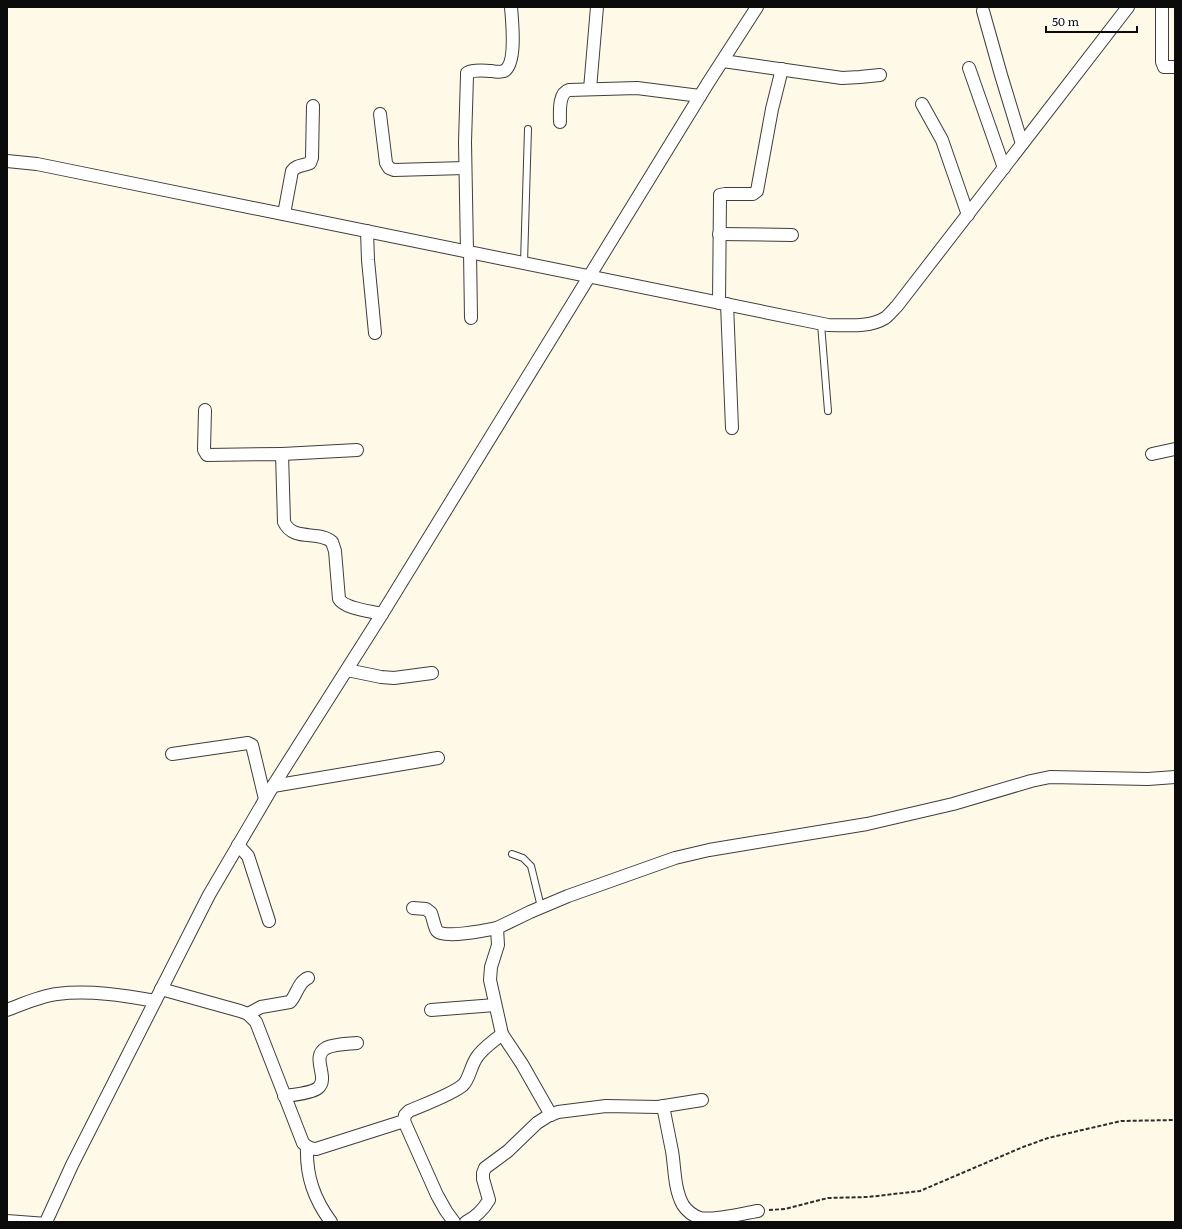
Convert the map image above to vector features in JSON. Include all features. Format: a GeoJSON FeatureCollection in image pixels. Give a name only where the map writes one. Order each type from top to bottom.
{"type":"FeatureCollection","features":[{"type":"Feature","properties":{"kind":"street"},"geometry":{"type":"LineString","coordinates":[[471,318],[466,168],[466,76],[467,73],[473,71],[504,71],[509,66],[512,43],[511,7]]}},
{"type":"Feature","properties":{"kind":"street"},"geometry":{"type":"LineString","coordinates":[[590,89],[597,7]]}},
{"type":"Feature","properties":{"kind":"street"},"geometry":{"type":"LineString","coordinates":[[46,1222],[72,1165],[209,895],[265,799],[382,614],[700,96],[757,7]]}},
{"type":"Feature","properties":{"kind":"street"},"geometry":{"type":"LineString","coordinates":[[7,161],[36,164],[284,214],[367,236],[469,256],[524,263],[725,308],[822,327],[828,325],[856,326],[873,323],[885,317],[909,291],[1128,7]]}},
{"type":"Feature","properties":{"kind":"street"},"geometry":{"type":"LineString","coordinates":[[1162,7],[1162,62],[1164,66],[1169,68],[1175,67]]}},
{"type":"Feature","properties":{"kind":"street"},"geometry":{"type":"LineString","coordinates":[[983,11],[1000,74],[1022,144]]}},
{"type":"Feature","properties":{"kind":"street"},"geometry":{"type":"LineString","coordinates":[[723,60],[842,78],[880,75]]}},
{"type":"Feature","properties":{"kind":"street"},"geometry":{"type":"LineString","coordinates":[[968,68],[1004,168]]}},
{"type":"Feature","properties":{"kind":"street"},"geometry":{"type":"LineString","coordinates":[[732,428],[719,234],[720,195],[753,194],[757,190],[772,109],[782,69]]}},
{"type":"Feature","properties":{"kind":"street"},"geometry":{"type":"LineString","coordinates":[[560,122],[561,100],[564,92],[569,90],[637,88],[700,96]]}},
{"type":"Feature","properties":{"kind":"street"},"geometry":{"type":"LineString","coordinates":[[922,104],[942,140],[968,215]]}},
{"type":"Feature","properties":{"kind":"street"},"geometry":{"type":"LineString","coordinates":[[284,214],[292,171],[298,166],[310,163],[312,158],[313,106]]}},
{"type":"Feature","properties":{"kind":"street"},"geometry":{"type":"LineString","coordinates":[[380,114],[386,163],[389,168],[394,170],[466,168]]}},
{"type":"Feature","properties":{"kind":"street"},"geometry":{"type":"LineString","coordinates":[[719,234],[792,235]]}},
{"type":"Feature","properties":{"kind":"street"},"geometry":{"type":"LineString","coordinates":[[367,236],[375,333]]}},
{"type":"Feature","properties":{"kind":"street"},"geometry":{"type":"LineString","coordinates":[[205,410],[204,450],[207,455],[282,454],[357,450]]}},
{"type":"Feature","properties":{"kind":"street"},"geometry":{"type":"LineString","coordinates":[[1152,454],[1175,449]]}},
{"type":"Feature","properties":{"kind":"street"},"geometry":{"type":"LineString","coordinates":[[282,454],[284,522],[287,528],[297,533],[330,540],[334,545],[339,599],[341,602],[350,607],[382,614]]}},
{"type":"Feature","properties":{"kind":"street"},"geometry":{"type":"LineString","coordinates":[[347,670],[394,678],[432,673]]}},
{"type":"Feature","properties":{"kind":"street"},"geometry":{"type":"LineString","coordinates":[[172,754],[248,743],[253,749],[265,799]]}},
{"type":"Feature","properties":{"kind":"street"},"geometry":{"type":"LineString","coordinates":[[273,786],[438,758]]}},
{"type":"Feature","properties":{"kind":"street"},"geometry":{"type":"LineString","coordinates":[[413,908],[429,910],[437,930],[441,934],[464,934],[497,928],[568,896],[675,858],[709,850],[867,824],[953,804],[1031,781],[1050,777],[1148,779],[1175,777]]}},
{"type":"Feature","properties":{"kind":"street"},"geometry":{"type":"LineString","coordinates":[[238,846],[245,852],[250,860],[270,921]]}},
{"type":"Feature","properties":{"kind":"street"},"geometry":{"type":"LineString","coordinates":[[497,928],[498,945],[490,967],[490,980],[502,1034],[522,1064],[551,1115]]}},
{"type":"Feature","properties":{"kind":"street"},"geometry":{"type":"LineString","coordinates":[[248,1014],[261,1008],[290,1002],[294,998],[301,983],[304,979],[308,978]]}},
{"type":"Feature","properties":{"kind":"street"},"geometry":{"type":"LineString","coordinates":[[161,989],[248,1014],[256,1022],[303,1143],[307,1147],[316,1149],[404,1121]]}},
{"type":"Feature","properties":{"kind":"street"},"geometry":{"type":"LineString","coordinates":[[7,1010],[33,1000],[56,994],[78,993],[125,995],[155,1001]]}},
{"type":"Feature","properties":{"kind":"street"},"geometry":{"type":"LineString","coordinates":[[431,1010],[495,1004]]}},
{"type":"Feature","properties":{"kind":"street"},"geometry":{"type":"LineString","coordinates":[[454,1222],[437,1195],[404,1121],[405,1115],[410,1111],[457,1090],[468,1079],[470,1069],[477,1056],[502,1034]]}},
{"type":"Feature","properties":{"kind":"street"},"geometry":{"type":"LineString","coordinates":[[284,1096],[314,1091],[319,1087],[321,1082],[319,1057],[322,1051],[331,1047],[357,1043]]}},
{"type":"Feature","properties":{"kind":"street"},"geometry":{"type":"LineString","coordinates":[[474,1220],[489,1200],[483,1179],[485,1168],[508,1151],[537,1123],[551,1115],[558,1112],[606,1106],[663,1106],[702,1100]]}},
{"type":"Feature","properties":{"kind":"street"},"geometry":{"type":"LineString","coordinates":[[663,1106],[677,1186],[684,1206],[692,1214],[701,1218],[758,1212]]}},
{"type":"Feature","properties":{"kind":"street"},"geometry":{"type":"LineString","coordinates":[[307,1147],[307,1173],[319,1202],[332,1222]]}},
{"type":"Feature","properties":{"kind":"lane"},"geometry":{"type":"LineString","coordinates":[[524,263],[528,129]]}},
{"type":"Feature","properties":{"kind":"lane"},"geometry":{"type":"LineString","coordinates":[[822,327],[828,411]]}},
{"type":"Feature","properties":{"kind":"lane"},"geometry":{"type":"LineString","coordinates":[[512,854],[523,858],[531,866],[541,907]]}},
{"type":"Feature","properties":{"kind":"lane"},"geometry":{"type":"LineString","coordinates":[[7,1218],[46,1222]]}},
{"type":"Feature","properties":{"kind":"path"},"geometry":{"type":"LineString","coordinates":[[758,1212],[785,1208],[828,1198],[868,1197],[920,1191],[1023,1147],[1048,1138],[1121,1121],[1175,1120]]}}]}
